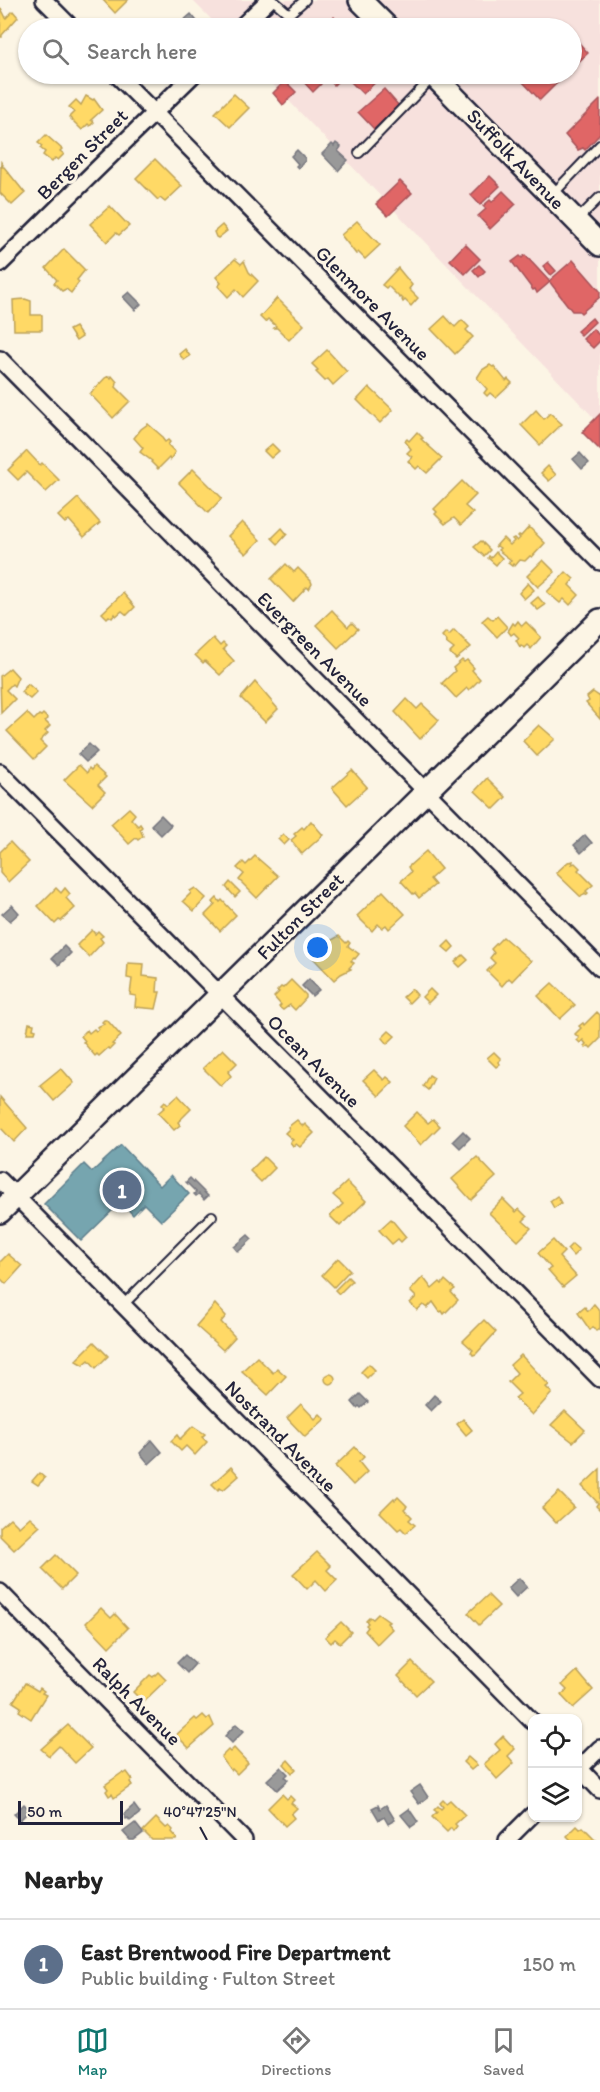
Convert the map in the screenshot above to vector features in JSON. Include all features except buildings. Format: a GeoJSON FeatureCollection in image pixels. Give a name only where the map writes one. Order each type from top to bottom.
{"type":"FeatureCollection","features":[{"type":"Feature","properties":{"kind":"street"},"geometry":{"type":"LineString","coordinates":[[44,0],[62,18]]}},
{"type":"Feature","properties":{"kind":"street"},"geometry":{"type":"LineString","coordinates":[[251,18],[271,0]]}},
{"type":"Feature","properties":{"kind":"street"},"geometry":{"type":"LineString","coordinates":[[360,0],[378,18]]}},
{"type":"Feature","properties":{"kind":"street","name":"Glenmore Avenue"},"geometry":{"type":"LineString","coordinates":[[126,84],[600,562]]}},
{"type":"Feature","properties":{"kind":"street","name":"Bergen Street"},"geometry":{"type":"LineString","coordinates":[[0,264],[184,84]]}},
{"type":"Feature","properties":{"kind":"street","name":"Suffolk Avenue"},"geometry":{"type":"LineString","coordinates":[[442,84],[600,245]]}},
{"type":"Feature","properties":{"kind":"street","name":"Evergreen Avenue"},"geometry":{"type":"LineString","coordinates":[[0,359],[600,968]]}},
{"type":"Feature","properties":{"kind":"street","name":"Fulton Street"},"geometry":{"type":"LineString","coordinates":[[0,1212],[600,620]]}},
{"type":"Feature","properties":{"kind":"street","name":"Ocean Avenue"},"geometry":{"type":"LineString","coordinates":[[0,772],[600,1379]]}},
{"type":"Feature","properties":{"kind":"street","name":"Nostrand Avenue"},"geometry":{"type":"LineString","coordinates":[[0,1180],[528,1717]]}},
{"type":"Feature","properties":{"kind":"street","name":"Ralph Avenue"},"geometry":{"type":"LineString","coordinates":[[0,1592],[244,1840]]}},
{"type":"Feature","properties":{"kind":"street"},"geometry":{"type":"LineString","coordinates":[[582,1764],[600,1748]]}},
{"type":"Feature","properties":{"kind":"street"},"geometry":{"type":"LineString","coordinates":[[582,1772],[600,1790]]}},
{"type":"Feature","properties":{"kind":"street"},"geometry":{"type":"LineString","coordinates":[[507,1840],[528,1819]]}},
{"type":"Feature","properties":{"kind":"lane"},"geometry":{"type":"LineString","coordinates":[[271,0],[289,14],[305,0]]}},
{"type":"Feature","properties":{"kind":"lane"},"geometry":{"type":"LineString","coordinates":[[359,153],[424,84]]}},
{"type":"Feature","properties":{"kind":"lane"},"geometry":{"type":"LineString","coordinates":[[552,195],[600,145]]}},
{"type":"Feature","properties":{"kind":"lane"},"geometry":{"type":"LineString","coordinates":[[576,221],[600,197]]}},
{"type":"Feature","properties":{"kind":"lane"},"geometry":{"type":"LineString","coordinates":[[123,1305],[212,1216]]}},
{"type":"Feature","properties":{"kind":"shaded area"},"geometry":{"type":"Polygon","coordinates":[[[192,0],[600,0],[600,424],[273,84],[582,84],[582,18],[210,18],[192,0]]]}},
{"type":"Feature","properties":{"kind":"place","name":"East Brentwood Fire Department"},"geometry":{"type":"Point","coordinates":[122,1190]}}]}
